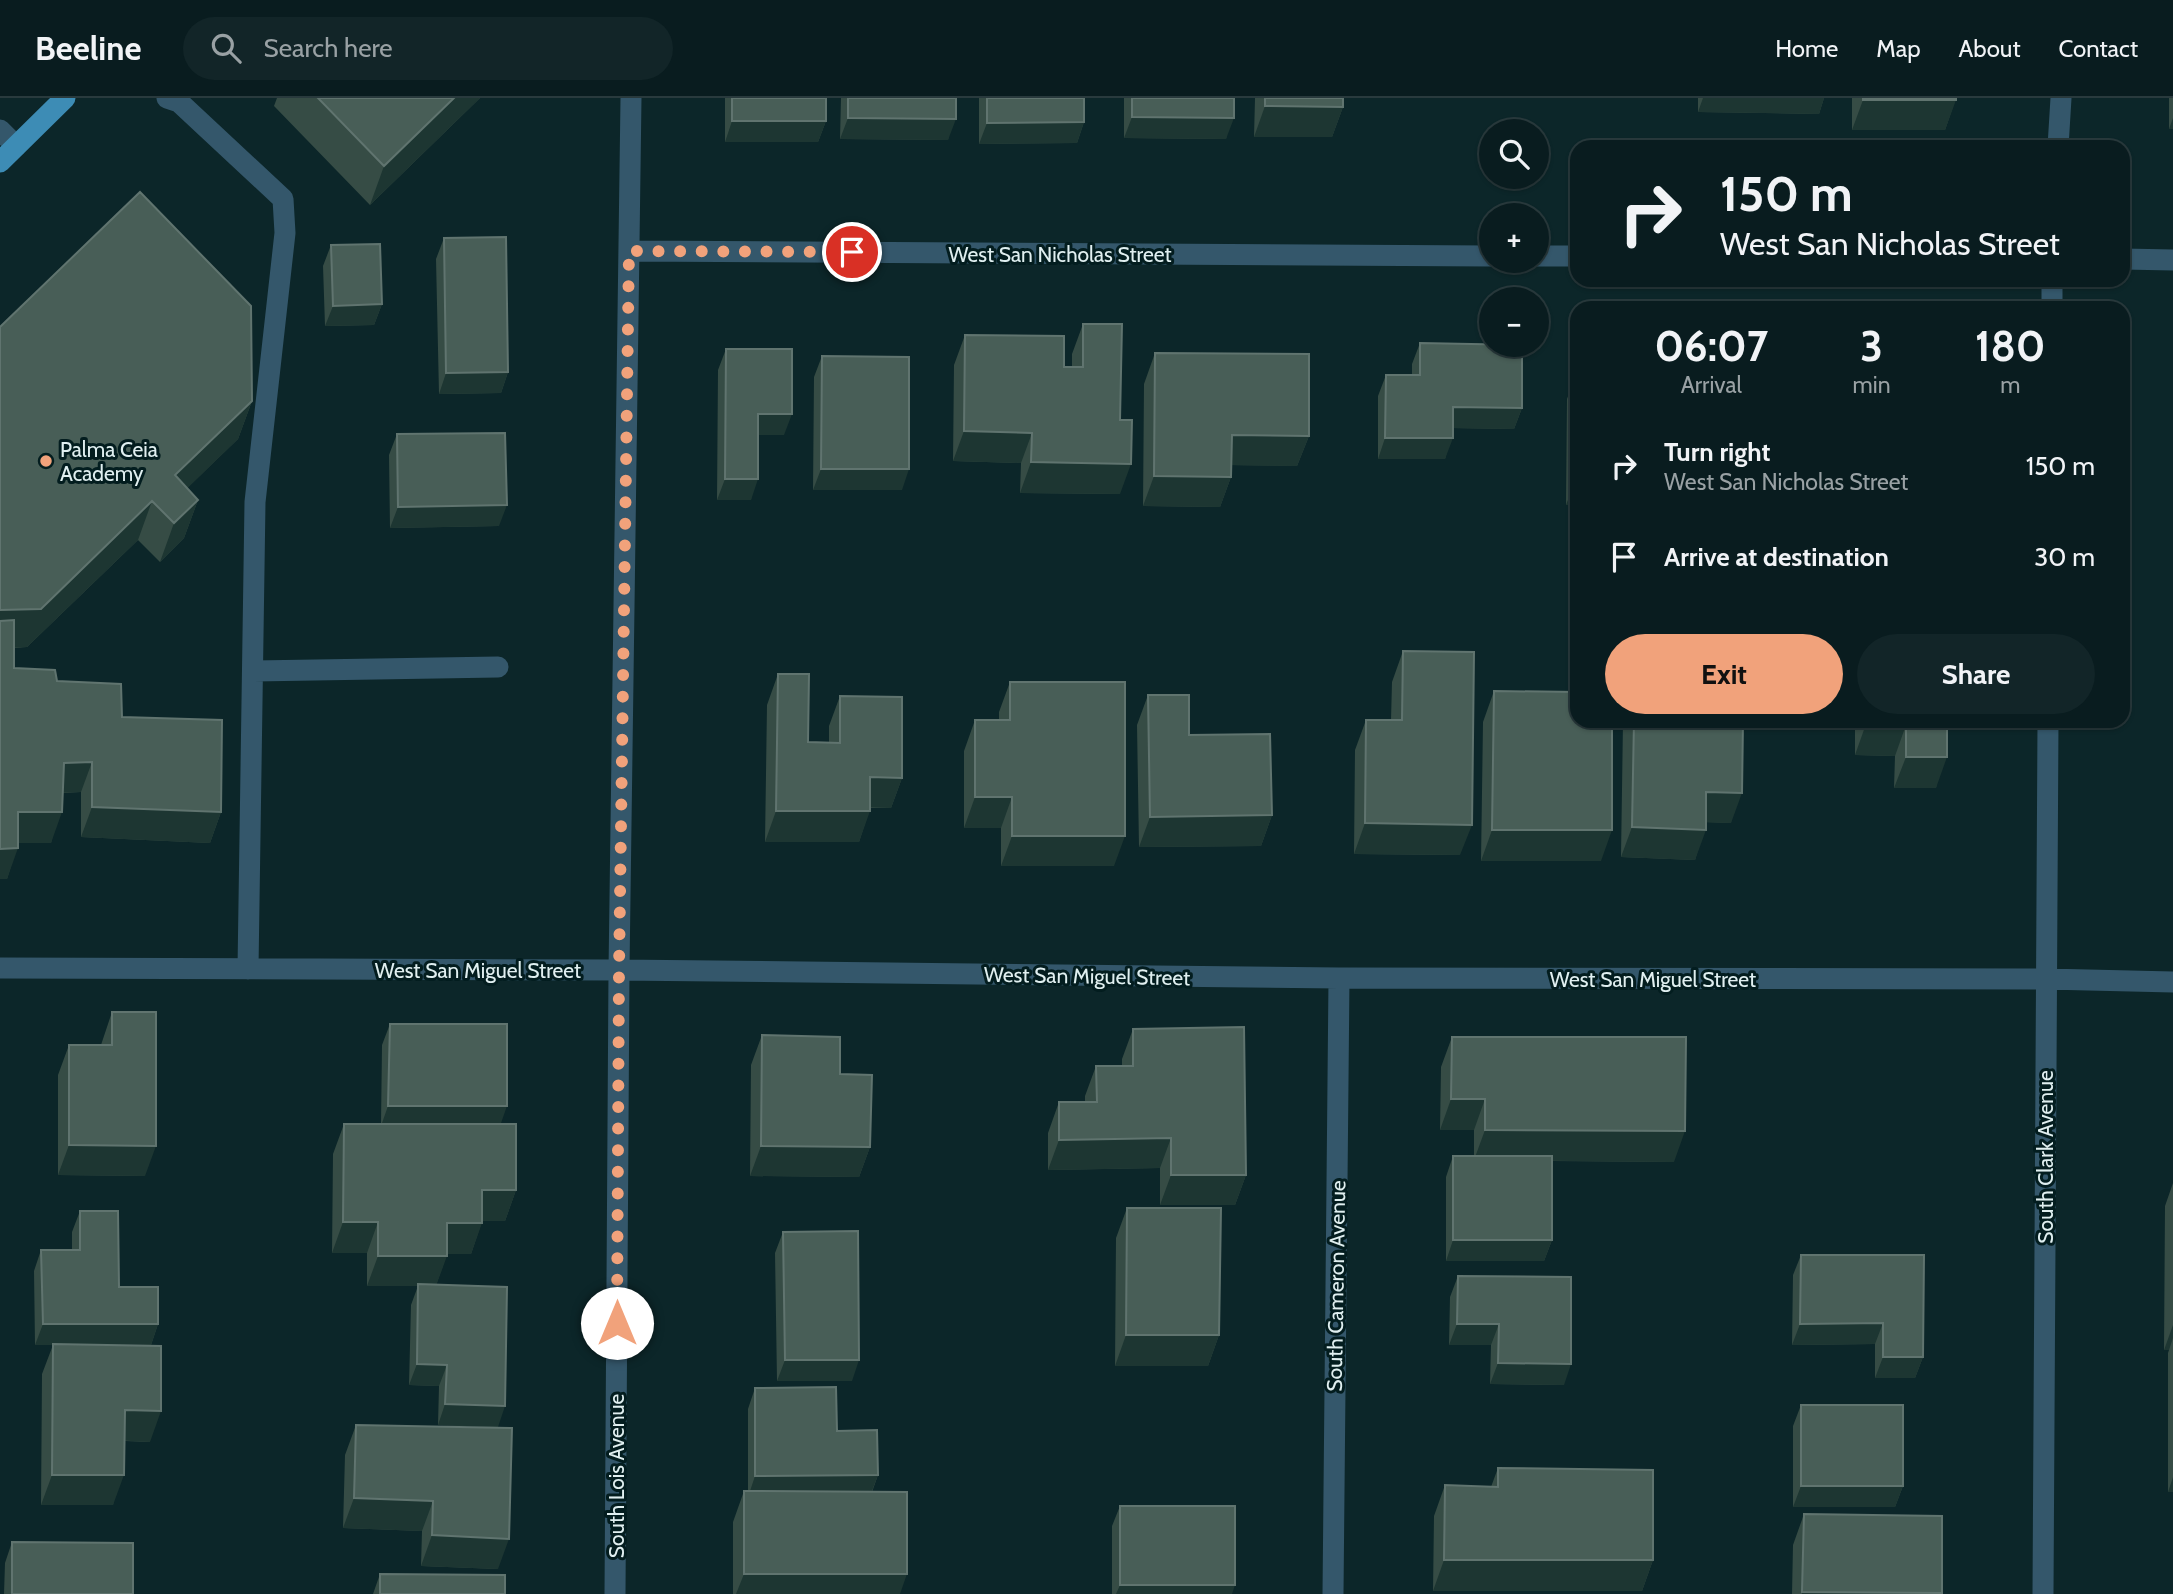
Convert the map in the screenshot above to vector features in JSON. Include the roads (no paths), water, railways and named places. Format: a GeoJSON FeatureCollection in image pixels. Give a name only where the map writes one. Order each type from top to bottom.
{"type":"FeatureCollection","features":[{"type":"Feature","properties":{"kind":"main road"},"geometry":{"type":"LineString","coordinates":[[0,162],[65,98]]}},
{"type":"Feature","properties":{"kind":"street"},"geometry":{"type":"LineString","coordinates":[[167,98],[179,102],[283,199],[285,233],[255,502],[248,969]]}},
{"type":"Feature","properties":{"kind":"street","name":"South Lois Avenue"},"geometry":{"type":"LineString","coordinates":[[615,1594],[619,970],[631,98]]}},
{"type":"Feature","properties":{"kind":"street"},"geometry":{"type":"LineString","coordinates":[[2059,140],[2061,98]]}},
{"type":"Feature","properties":{"kind":"street"},"geometry":{"type":"LineString","coordinates":[[0,130],[16,146]]}},
{"type":"Feature","properties":{"kind":"street","name":"West San Nicholas Street"},"geometry":{"type":"LineString","coordinates":[[629,251],[1479,256]]}},
{"type":"Feature","properties":{"kind":"street"},"geometry":{"type":"LineString","coordinates":[[1549,256],[1570,256]]}},
{"type":"Feature","properties":{"kind":"street"},"geometry":{"type":"LineString","coordinates":[[2130,260],[2173,260]]}},
{"type":"Feature","properties":{"kind":"street"},"geometry":{"type":"LineString","coordinates":[[253,671],[498,667]]}},
{"type":"Feature","properties":{"kind":"street","name":"South Clark Avenue"},"geometry":{"type":"LineString","coordinates":[[2043,1594],[2048,728]]}},
{"type":"Feature","properties":{"kind":"street","name":"West San Miguel Street"},"geometry":{"type":"LineString","coordinates":[[0,968],[619,970],[1339,978],[2046,979],[2173,982]]}},
{"type":"Feature","properties":{"kind":"street","name":"South Cameron Avenue"},"geometry":{"type":"LineString","coordinates":[[1333,1594],[1339,978]]}},
{"type":"Feature","properties":{"kind":"place","name":"Palma Ceia Academy"},"geometry":{"type":"Point","coordinates":[46,461]}}]}
